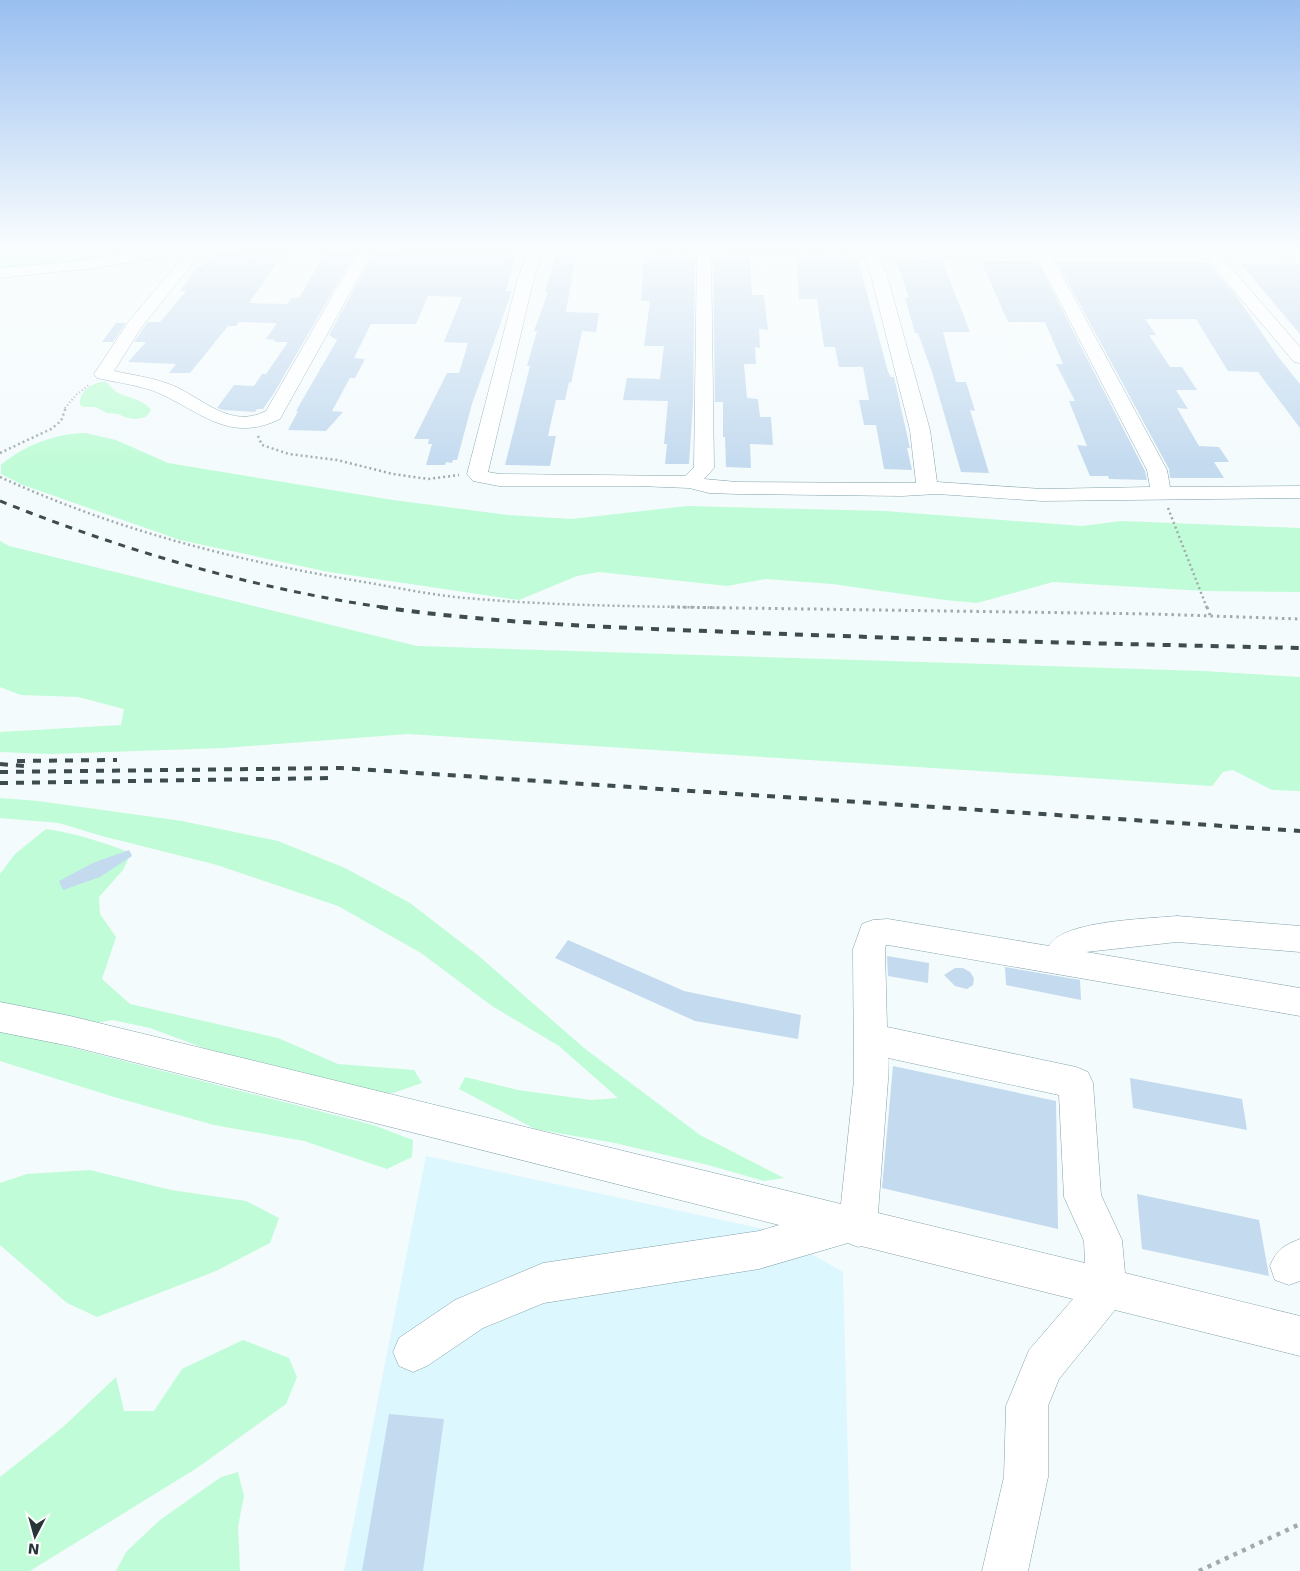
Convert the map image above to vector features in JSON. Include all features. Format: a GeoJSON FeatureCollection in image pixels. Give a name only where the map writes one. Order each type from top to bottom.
{"type":"FeatureCollection","features":[{"type":"Feature","properties":{"kind":"street"},"geometry":{"type":"LineString","coordinates":[[137,321],[115,351],[103,374],[166,390],[205,412],[239,424],[251,423],[274,415],[326,321]]}},
{"type":"Feature","properties":{"kind":"street"},"geometry":{"type":"LineString","coordinates":[[517,321],[477,474],[480,477],[499,480],[690,482],[709,486],[737,488],[902,490],[927,486],[986,493],[1041,495],[1161,492],[1300,492]]}},
{"type":"Feature","properties":{"kind":"street"},"geometry":{"type":"LineString","coordinates":[[690,482],[704,468],[704,321]]}},
{"type":"Feature","properties":{"kind":"street"},"geometry":{"type":"LineString","coordinates":[[891,321],[920,430],[927,486]]}},
{"type":"Feature","properties":{"kind":"street"},"geometry":{"type":"LineString","coordinates":[[1078,321],[1157,470],[1161,492]]}},
{"type":"Feature","properties":{"kind":"street"},"geometry":{"type":"LineString","coordinates":[[1269,321],[1300,358]]}},
{"type":"Feature","properties":{"kind":"street"},"geometry":{"type":"LineString","coordinates":[[1057,961],[1063,948],[1082,939],[1177,929],[1300,939]]}},
{"type":"Feature","properties":{"kind":"street"},"geometry":{"type":"LineString","coordinates":[[852,1226],[871,1080],[869,949],[873,933],[888,932],[1300,1002]]}},
{"type":"Feature","properties":{"kind":"street"},"geometry":{"type":"LineString","coordinates":[[0,1017],[70,1031],[1106,1290],[1300,1336]]}},
{"type":"Feature","properties":{"kind":"street"},"geometry":{"type":"LineString","coordinates":[[871,1039],[1076,1083],[1083,1197],[1103,1240],[1106,1290],[1044,1365],[1027,1406],[1026,1477],[1005,1571]]}},
{"type":"Feature","properties":{"kind":"street"},"geometry":{"type":"LineString","coordinates":[[413,1352],[469,1314],[543,1283],[758,1250],[852,1226]]}},
{"type":"Feature","properties":{"kind":"path"},"geometry":{"type":"LineString","coordinates":[[0,453],[51,429],[61,421],[62,411],[69,401],[103,374]]}},
{"type":"Feature","properties":{"kind":"path"},"geometry":{"type":"LineString","coordinates":[[251,423],[262,445],[289,454],[338,460],[393,474],[428,479],[451,475],[477,474]]}},
{"type":"Feature","properties":{"kind":"path"},"geometry":{"type":"LineString","coordinates":[[0,477],[40,496],[153,537],[320,576],[462,598],[589,605],[855,611],[1210,615],[1300,619]]}},
{"type":"Feature","properties":{"kind":"path"},"geometry":{"type":"LineString","coordinates":[[1161,492],[1210,615]]}},
{"type":"Feature","properties":{"kind":"path"},"geometry":{"type":"LineString","coordinates":[[1199,1571],[1300,1524]]}},
{"type":"Feature","properties":{"kind":"shaded area"},"geometry":{"type":"Polygon","coordinates":[[[426,1156],[769,1230],[843,1272],[851,1571],[344,1571],[426,1156]]]}},
{"type":"Feature","properties":{"kind":"green space"},"geometry":{"type":"Polygon","coordinates":[[[106,382],[115,391],[138,400],[147,406],[151,410],[146,417],[127,418],[118,414],[107,413],[96,407],[80,405],[84,391],[92,385],[106,382]]]}},
{"type":"Feature","properties":{"kind":"green space"},"geometry":{"type":"Polygon","coordinates":[[[85,433],[116,440],[168,463],[393,500],[508,515],[572,519],[687,506],[885,511],[1082,526],[1121,521],[1300,528],[1300,592],[1204,591],[1053,582],[977,603],[832,584],[766,579],[727,586],[599,572],[577,576],[519,600],[329,572],[180,540],[23,485],[1,474],[1,465],[30,446],[51,438],[85,433]]]}},
{"type":"Feature","properties":{"kind":"green space"},"geometry":{"type":"Polygon","coordinates":[[[0,541],[9,546],[417,646],[1203,671],[1300,677],[1300,791],[1272,790],[1233,770],[1223,772],[1212,786],[408,734],[224,748],[50,754],[0,752],[0,732],[121,725],[124,709],[78,697],[21,695],[0,687],[0,541]]]}},
{"type":"Feature","properties":{"kind":"green space"},"geometry":{"type":"Polygon","coordinates":[[[0,798],[38,801],[182,821],[278,841],[345,868],[410,903],[480,957],[584,1048],[700,1135],[784,1178],[764,1181],[708,1165],[615,1143],[535,1129],[459,1089],[465,1077],[518,1090],[591,1100],[618,1098],[559,1046],[492,1006],[421,953],[338,906],[217,865],[102,836],[59,823],[0,818],[0,798]]]}},
{"type":"Feature","properties":{"kind":"green space"},"geometry":{"type":"Polygon","coordinates":[[[46,829],[89,838],[131,853],[123,870],[99,897],[100,914],[116,937],[102,979],[130,1004],[278,1038],[338,1064],[414,1070],[422,1083],[393,1093],[365,1093],[212,1051],[150,1028],[112,1020],[79,1026],[0,1010],[0,874],[15,854],[46,829]]]}},
{"type":"Feature","properties":{"kind":"green space"},"geometry":{"type":"Polygon","coordinates":[[[0,1029],[373,1125],[413,1140],[412,1157],[387,1169],[304,1141],[214,1125],[114,1097],[0,1061],[0,1029]]]}},
{"type":"Feature","properties":{"kind":"green space"},"geometry":{"type":"Polygon","coordinates":[[[90,1170],[171,1190],[246,1201],[279,1218],[270,1243],[216,1271],[97,1317],[67,1303],[0,1245],[0,1183],[27,1174],[90,1170]]]}},
{"type":"Feature","properties":{"kind":"green space"},"geometry":{"type":"Polygon","coordinates":[[[243,1340],[289,1358],[297,1377],[286,1404],[197,1468],[30,1571],[0,1571],[0,1477],[63,1427],[116,1377],[124,1411],[154,1411],[182,1369],[243,1340]]]}},
{"type":"Feature","properties":{"kind":"green space"},"geometry":{"type":"Polygon","coordinates":[[[238,1472],[244,1496],[238,1527],[240,1571],[116,1571],[126,1552],[160,1520],[221,1477],[238,1472]]]}},
{"type":"Feature","properties":{"kind":"building"},"geometry":{"type":"Polygon","coordinates":[[[315,321],[274,393],[263,409],[257,409],[255,412],[217,408],[234,385],[254,386],[262,374],[266,374],[288,342],[274,342],[276,340],[266,339],[277,323],[239,322],[236,326],[228,326],[190,373],[169,373],[176,364],[128,362],[146,342],[134,342],[148,322],[315,321]]]}},
{"type":"Feature","properties":{"kind":"building"},"geometry":{"type":"Polygon","coordinates":[[[337,321],[417,321],[416,324],[371,324],[354,358],[365,359],[355,378],[350,378],[332,411],[343,412],[326,431],[288,430],[298,411],[296,411],[337,340],[329,335],[337,321]]]}},
{"type":"Feature","properties":{"kind":"building"},"geometry":{"type":"Polygon","coordinates":[[[452,321],[501,321],[472,404],[457,460],[453,460],[452,463],[446,462],[445,465],[426,465],[432,444],[428,444],[429,439],[414,439],[447,373],[459,373],[468,343],[444,342],[452,321]]]}},
{"type":"Feature","properties":{"kind":"building"},"geometry":{"type":"Polygon","coordinates":[[[537,321],[598,321],[596,332],[582,331],[571,383],[569,382],[565,400],[556,400],[548,436],[556,436],[550,466],[505,465],[530,366],[527,366],[537,331],[534,331],[537,321]]]}},
{"type":"Feature","properties":{"kind":"building"},"geometry":{"type":"Polygon","coordinates":[[[647,321],[694,321],[693,402],[689,464],[665,464],[667,444],[664,444],[668,401],[623,400],[627,378],[660,379],[664,346],[644,346],[647,321]]]}},
{"type":"Feature","properties":{"kind":"building"},"geometry":{"type":"Polygon","coordinates":[[[714,321],[767,321],[768,330],[759,329],[760,348],[755,347],[756,364],[744,364],[747,398],[758,399],[760,417],[771,417],[773,445],[750,444],[751,468],[726,467],[725,437],[723,437],[723,402],[715,402],[714,321]]]}},
{"type":"Feature","properties":{"kind":"building"},"geometry":{"type":"Polygon","coordinates":[[[820,321],[875,321],[888,372],[891,377],[894,377],[910,448],[907,448],[912,470],[884,469],[876,425],[864,425],[859,400],[869,400],[863,367],[839,367],[835,347],[824,347],[820,321]]]}},
{"type":"Feature","properties":{"kind":"building"},"geometry":{"type":"Polygon","coordinates":[[[912,321],[966,321],[970,332],[943,332],[956,382],[966,382],[975,411],[970,410],[989,473],[961,472],[932,372],[918,333],[915,333],[912,321]]]}},
{"type":"Feature","properties":{"kind":"building"},"geometry":{"type":"Polygon","coordinates":[[[1068,321],[1145,471],[1147,480],[1109,479],[1108,476],[1090,476],[1077,445],[1087,446],[1069,401],[1075,401],[1056,364],[1063,364],[1045,322],[1008,322],[1068,321]]]}},
{"type":"Feature","properties":{"kind":"building"},"geometry":{"type":"Polygon","coordinates":[[[1089,321],[1147,321],[1156,335],[1149,335],[1170,367],[1182,367],[1197,390],[1176,390],[1188,409],[1177,408],[1199,446],[1219,447],[1229,462],[1214,462],[1224,478],[1170,478],[1169,469],[1089,321]]]}},
{"type":"Feature","properties":{"kind":"building"},"geometry":{"type":"Polygon","coordinates":[[[1197,321],[1254,321],[1300,384],[1300,428],[1258,372],[1228,371],[1197,321]]]}},
{"type":"Feature","properties":{"kind":"building"},"geometry":{"type":"Polygon","coordinates":[[[1289,321],[1300,321],[1300,334],[1289,321]]]}},
{"type":"Feature","properties":{"kind":"building"},"geometry":{"type":"Polygon","coordinates":[[[116,323],[126,323],[113,342],[102,342],[116,323]]]}},
{"type":"Feature","properties":{"kind":"building"},"geometry":{"type":"Polygon","coordinates":[[[129,850],[132,856],[100,877],[63,890],[59,881],[93,863],[129,850]]]}},
{"type":"Feature","properties":{"kind":"building"},"geometry":{"type":"Polygon","coordinates":[[[568,940],[684,991],[801,1015],[798,1039],[695,1021],[555,958],[568,940]]]}},
{"type":"Feature","properties":{"kind":"building"},"geometry":{"type":"Polygon","coordinates":[[[887,956],[929,963],[928,983],[888,976],[887,956]]]}},
{"type":"Feature","properties":{"kind":"building"},"geometry":{"type":"Polygon","coordinates":[[[1005,967],[1080,980],[1081,1000],[1006,985],[1005,967]]]}},
{"type":"Feature","properties":{"kind":"building"},"geometry":{"type":"Polygon","coordinates":[[[955,968],[963,968],[970,972],[974,978],[973,985],[967,989],[955,986],[944,975],[955,968]]]}},
{"type":"Feature","properties":{"kind":"building"},"geometry":{"type":"Polygon","coordinates":[[[893,1066],[1056,1101],[1058,1229],[882,1188],[893,1066]]]}},
{"type":"Feature","properties":{"kind":"building"},"geometry":{"type":"Polygon","coordinates":[[[1130,1078],[1242,1099],[1247,1130],[1133,1108],[1130,1078]]]}},
{"type":"Feature","properties":{"kind":"building"},"geometry":{"type":"Polygon","coordinates":[[[1137,1194],[1259,1220],[1269,1276],[1142,1249],[1137,1194]]]}},
{"type":"Feature","properties":{"kind":"building"},"geometry":{"type":"Polygon","coordinates":[[[389,1414],[444,1419],[423,1571],[362,1571],[389,1414]]]}},
{"type":"Feature","properties":{"kind":"railway"},"geometry":{"type":"LineString","coordinates":[[0,501],[142,552],[191,566],[288,590],[388,608]]}},
{"type":"Feature","properties":{"kind":"railway"},"geometry":{"type":"LineString","coordinates":[[380,607],[521,622],[616,627],[894,638],[1300,648]]}},
{"type":"Feature","properties":{"kind":"railway"},"geometry":{"type":"LineString","coordinates":[[17,761],[117,760]]}},
{"type":"Feature","properties":{"kind":"railway"},"geometry":{"type":"LineString","coordinates":[[0,764],[25,766]]}},
{"type":"Feature","properties":{"kind":"railway"},"geometry":{"type":"LineString","coordinates":[[0,772],[341,768],[1300,831]]}},
{"type":"Feature","properties":{"kind":"railway"},"geometry":{"type":"LineString","coordinates":[[0,783],[330,778]]}}]}
